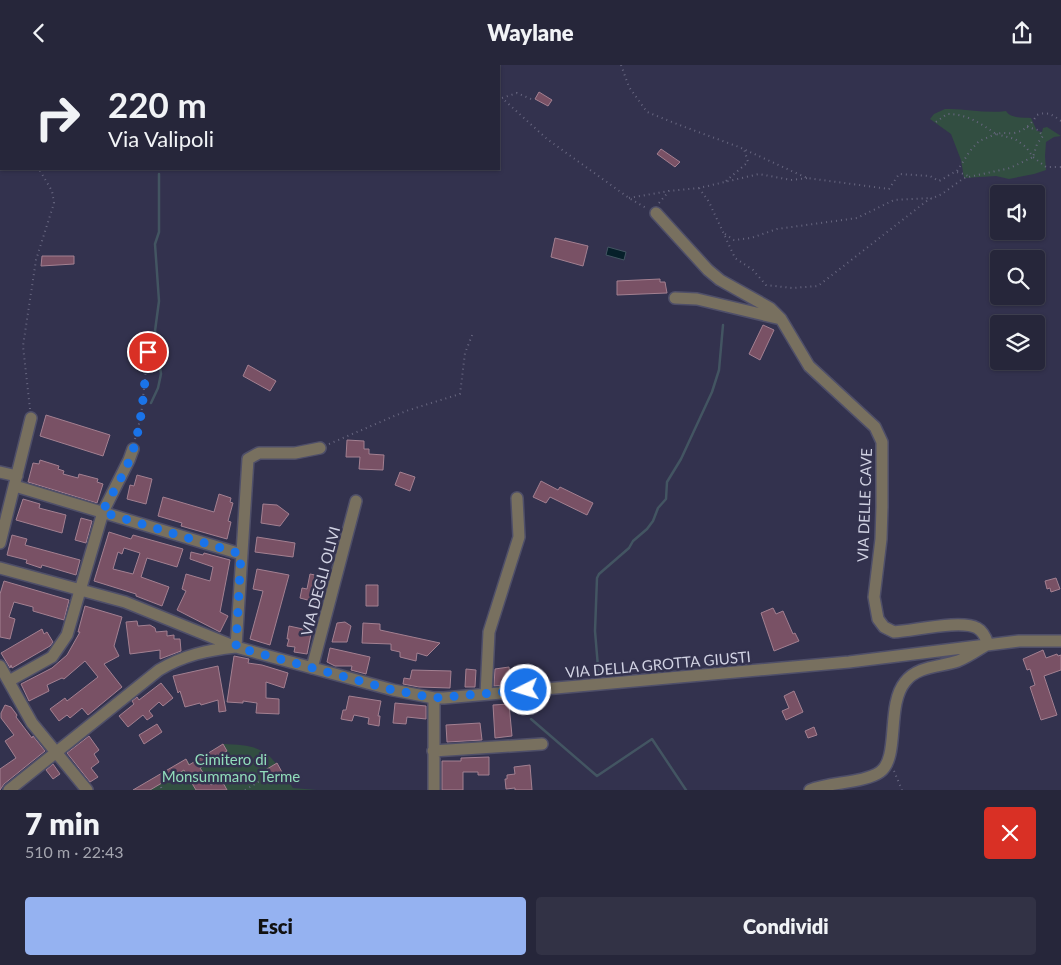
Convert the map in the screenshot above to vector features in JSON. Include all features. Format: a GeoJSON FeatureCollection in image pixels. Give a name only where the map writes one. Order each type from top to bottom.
{"type":"FeatureCollection","features":[{"type":"Feature","properties":{"kind":"street","name":"VIA DELLE CAVE"},"geometry":{"type":"LineString","coordinates":[[656,213],[708,270],[720,280],[770,308],[781,319],[809,366],[875,427],[882,442],[881,539],[874,597],[878,619],[884,627],[894,632],[955,625],[972,626],[982,633],[988,644]]}},
{"type":"Feature","properties":{"kind":"street"},"geometry":{"type":"LineString","coordinates":[[675,298],[705,301],[781,319]]}},
{"type":"Feature","properties":{"kind":"street"},"geometry":{"type":"LineString","coordinates":[[0,543],[31,418]]}},
{"type":"Feature","properties":{"kind":"street"},"geometry":{"type":"LineString","coordinates":[[0,568],[125,602],[236,647],[248,459],[259,453],[294,453],[320,448]]}},
{"type":"Feature","properties":{"kind":"street"},"geometry":{"type":"LineString","coordinates":[[8,681],[52,657],[67,635],[102,512],[133,449]]}},
{"type":"Feature","properties":{"kind":"street"},"geometry":{"type":"LineString","coordinates":[[0,471],[16,481],[102,512],[241,554]]}},
{"type":"Feature","properties":{"kind":"street"},"geometry":{"type":"LineString","coordinates":[[486,694],[489,633],[519,537],[517,498]]}},
{"type":"Feature","properties":{"kind":"street","name":"VIA DEGLI OLIVI"},"geometry":{"type":"LineString","coordinates":[[312,668],[356,501]]}},
{"type":"Feature","properties":{"kind":"street","name":"VIA DELLA GROTTA GIUSTI"},"geometry":{"type":"LineString","coordinates":[[9,790],[169,664],[204,651],[236,647],[393,690],[434,698],[849,662],[988,644],[1061,641]]}},
{"type":"Feature","properties":{"kind":"street"},"geometry":{"type":"LineString","coordinates":[[810,790],[880,772],[889,760],[895,701],[906,681],[918,671],[958,661],[988,644]]}},
{"type":"Feature","properties":{"kind":"street"},"geometry":{"type":"LineString","coordinates":[[0,666],[32,723],[86,790]]}},
{"type":"Feature","properties":{"kind":"street"},"geometry":{"type":"LineString","coordinates":[[434,698],[434,790]]}},
{"type":"Feature","properties":{"kind":"street"},"geometry":{"type":"LineString","coordinates":[[433,751],[542,744]]}},
{"type":"Feature","properties":{"kind":"path"},"geometry":{"type":"LineString","coordinates":[[621,65],[629,87],[647,111],[744,149],[811,178]]}},
{"type":"Feature","properties":{"kind":"path"},"geometry":{"type":"LineString","coordinates":[[531,99],[518,93],[502,99],[547,139],[629,198],[656,213],[660,201],[669,191]]}},
{"type":"Feature","properties":{"kind":"path"},"geometry":{"type":"LineString","coordinates":[[629,198],[699,188],[760,174],[791,180],[811,178],[889,189],[899,173],[930,176],[938,181],[957,171],[979,141],[1003,132],[1014,133],[1027,127],[1034,121],[1037,115],[1042,113],[1050,113],[1061,121]]}},
{"type":"Feature","properties":{"kind":"path"},"geometry":{"type":"LineString","coordinates":[[936,122],[947,114],[974,119],[996,134],[1015,139],[1046,167],[1061,167]]}},
{"type":"Feature","properties":{"kind":"path"},"geometry":{"type":"LineString","coordinates":[[699,188],[709,201],[735,258],[753,270],[766,285],[792,288],[818,286],[934,197],[964,178],[1010,168],[1033,157],[1042,136],[1038,130],[1027,127]]}},
{"type":"Feature","properties":{"kind":"path"},"geometry":{"type":"LineString","coordinates":[[726,182],[748,162],[744,149]]}},
{"type":"Feature","properties":{"kind":"path"},"geometry":{"type":"LineString","coordinates":[[31,418],[23,346],[36,261],[54,203],[52,191],[40,170]]}},
{"type":"Feature","properties":{"kind":"path"},"geometry":{"type":"LineString","coordinates":[[957,171],[970,177]]}},
{"type":"Feature","properties":{"kind":"path"},"geometry":{"type":"LineString","coordinates":[[725,234],[734,240],[751,238],[777,229],[857,218],[894,200],[934,197]]}},
{"type":"Feature","properties":{"kind":"path"},"geometry":{"type":"LineString","coordinates":[[320,448],[406,411],[460,394],[465,353],[473,333]]}},
{"type":"Feature","properties":{"kind":"path"},"geometry":{"type":"LineString","coordinates":[[133,449],[140,416],[148,352],[146,346],[140,344]]}},
{"type":"Feature","properties":{"kind":"path"},"geometry":{"type":"LineString","coordinates":[[889,760],[902,790]]}},
{"type":"Feature","properties":{"kind":"path"},"geometry":{"type":"LineString","coordinates":[[244,790],[263,779]]}},
{"type":"Feature","properties":{"kind":"green space"},"geometry":{"type":"Polygon","coordinates":[[[945,109],[990,112],[1006,111],[1014,116],[1031,118],[1037,131],[1042,132],[1043,128],[1047,127],[1061,136],[1054,137],[1046,142],[1046,170],[1009,179],[996,176],[964,178],[961,160],[951,134],[930,119],[934,114],[945,109]]]}},
{"type":"Feature","properties":{"kind":"green space","name":"Cimitero di Monsummano Terme"},"geometry":{"type":"Polygon","coordinates":[[[223,744],[259,749],[273,759],[293,788],[317,790],[133,790],[186,759],[190,764],[223,744]]]}},
{"type":"Feature","properties":{"kind":"water"},"geometry":{"type":"Polygon","coordinates":[[[608,247],[626,252],[624,260],[606,255],[608,247]]]}},
{"type":"Feature","properties":{"kind":"building"},"geometry":{"type":"Polygon","coordinates":[[[539,92],[552,100],[548,106],[535,99],[539,92]]]}},
{"type":"Feature","properties":{"kind":"building"},"geometry":{"type":"Polygon","coordinates":[[[661,149],[680,162],[675,167],[657,154],[661,149]]]}},
{"type":"Feature","properties":{"kind":"building"},"geometry":{"type":"Polygon","coordinates":[[[555,238],[588,246],[583,266],[551,257],[555,238]]]}},
{"type":"Feature","properties":{"kind":"building"},"geometry":{"type":"Polygon","coordinates":[[[42,256],[74,256],[74,264],[41,266],[42,256]]]}},
{"type":"Feature","properties":{"kind":"building"},"geometry":{"type":"Polygon","coordinates":[[[660,279],[660,282],[665,282],[667,293],[617,295],[617,281],[660,279]]]}},
{"type":"Feature","properties":{"kind":"building"},"geometry":{"type":"Polygon","coordinates":[[[763,325],[774,330],[760,360],[749,354],[763,325]]]}},
{"type":"Feature","properties":{"kind":"building"},"geometry":{"type":"Polygon","coordinates":[[[248,365],[276,381],[270,391],[243,376],[248,365]]]}},
{"type":"Feature","properties":{"kind":"building"},"geometry":{"type":"Polygon","coordinates":[[[46,415],[110,435],[103,456],[40,436],[46,415]]]}},
{"type":"Feature","properties":{"kind":"building"},"geometry":{"type":"Polygon","coordinates":[[[347,440],[364,441],[364,449],[369,449],[369,454],[384,455],[383,470],[359,469],[360,457],[346,457],[347,440]]]}},
{"type":"Feature","properties":{"kind":"building"},"geometry":{"type":"Polygon","coordinates":[[[40,460],[59,466],[58,469],[64,471],[63,474],[78,478],[79,474],[98,479],[97,482],[103,484],[97,503],[28,482],[33,463],[39,464],[40,460]]]}},
{"type":"Feature","properties":{"kind":"building"},"geometry":{"type":"Polygon","coordinates":[[[400,472],[415,477],[410,491],[395,485],[400,472]]]}},
{"type":"Feature","properties":{"kind":"building"},"geometry":{"type":"Polygon","coordinates":[[[137,475],[152,479],[146,504],[127,499],[130,485],[134,486],[137,475]]]}},
{"type":"Feature","properties":{"kind":"building"},"geometry":{"type":"Polygon","coordinates":[[[541,481],[558,490],[560,487],[593,503],[587,515],[550,497],[546,503],[533,497],[541,481]]]}},
{"type":"Feature","properties":{"kind":"building"},"geometry":{"type":"Polygon","coordinates":[[[219,494],[231,498],[230,502],[233,503],[228,521],[231,522],[227,539],[181,526],[182,523],[158,516],[163,497],[214,512],[219,494]]]}},
{"type":"Feature","properties":{"kind":"building"},"geometry":{"type":"Polygon","coordinates":[[[23,499],[40,504],[39,508],[66,515],[62,533],[16,520],[23,499]]]}},
{"type":"Feature","properties":{"kind":"building"},"geometry":{"type":"Polygon","coordinates":[[[263,504],[277,505],[289,514],[280,526],[261,523],[263,504]]]}},
{"type":"Feature","properties":{"kind":"building"},"geometry":{"type":"Polygon","coordinates":[[[81,518],[92,521],[86,543],[75,540],[81,518]]]}},
{"type":"Feature","properties":{"kind":"building"},"geometry":{"type":"Polygon","coordinates":[[[109,532],[131,539],[133,535],[183,549],[177,567],[147,558],[141,577],[169,587],[162,606],[136,596],[136,594],[94,581],[109,532]],[[124,548],[122,554],[118,552],[113,569],[133,574],[140,553],[124,548]]]}},
{"type":"Feature","properties":{"kind":"building"},"geometry":{"type":"Polygon","coordinates":[[[12,535],[27,539],[25,545],[80,560],[76,575],[42,565],[41,568],[26,563],[27,560],[7,555],[12,535]]]}},
{"type":"Feature","properties":{"kind":"building"},"geometry":{"type":"Polygon","coordinates":[[[257,537],[295,543],[293,557],[255,552],[257,537]]]}},
{"type":"Feature","properties":{"kind":"building"},"geometry":{"type":"Polygon","coordinates":[[[191,552],[203,555],[204,553],[230,560],[220,612],[228,616],[220,632],[177,610],[186,591],[182,589],[186,574],[210,581],[213,567],[190,559],[191,552]]]}},
{"type":"Feature","properties":{"kind":"building"},"geometry":{"type":"Polygon","coordinates":[[[257,569],[289,575],[270,645],[250,639],[263,591],[253,589],[257,569]]]}},
{"type":"Feature","properties":{"kind":"building"},"geometry":{"type":"Polygon","coordinates":[[[310,574],[325,577],[319,603],[300,598],[302,588],[307,589],[310,574]]]}},
{"type":"Feature","properties":{"kind":"building"},"geometry":{"type":"Polygon","coordinates":[[[1056,578],[1060,589],[1051,592],[1050,588],[1047,589],[1045,581],[1056,578]]]}},
{"type":"Feature","properties":{"kind":"building"},"geometry":{"type":"Polygon","coordinates":[[[4,581],[69,600],[64,620],[33,611],[33,607],[14,602],[9,617],[15,619],[10,639],[0,637],[0,594],[4,581]]]}},
{"type":"Feature","properties":{"kind":"building"},"geometry":{"type":"Polygon","coordinates":[[[366,585],[378,585],[378,606],[366,606],[366,585]]]}},
{"type":"Feature","properties":{"kind":"building"},"geometry":{"type":"Polygon","coordinates":[[[85,606],[122,617],[114,646],[119,656],[104,664],[122,687],[88,715],[82,708],[70,718],[67,715],[59,721],[50,709],[65,698],[67,701],[98,677],[85,661],[64,679],[62,678],[47,685],[49,691],[29,701],[21,684],[52,668],[67,655],[80,632],[78,632],[85,606]]]}},
{"type":"Feature","properties":{"kind":"building"},"geometry":{"type":"Polygon","coordinates":[[[773,608],[776,614],[783,611],[793,634],[795,633],[799,641],[774,651],[761,613],[773,608]]]}},
{"type":"Feature","properties":{"kind":"building"},"geometry":{"type":"Polygon","coordinates":[[[137,621],[138,626],[150,625],[155,628],[156,632],[167,631],[167,636],[174,635],[174,639],[180,639],[181,651],[160,659],[160,650],[130,654],[126,622],[137,621]]]}},
{"type":"Feature","properties":{"kind":"building"},"geometry":{"type":"Polygon","coordinates":[[[345,622],[351,626],[347,642],[332,642],[337,623],[345,622]]]}},
{"type":"Feature","properties":{"kind":"building"},"geometry":{"type":"Polygon","coordinates":[[[363,623],[380,624],[380,630],[440,643],[427,656],[417,653],[416,661],[400,657],[400,652],[391,650],[391,644],[362,643],[363,623]]]}},
{"type":"Feature","properties":{"kind":"building"},"geometry":{"type":"Polygon","coordinates":[[[289,626],[303,629],[302,632],[311,634],[307,654],[294,652],[295,647],[287,646],[289,626]]]}},
{"type":"Feature","properties":{"kind":"building"},"geometry":{"type":"Polygon","coordinates":[[[42,629],[44,634],[47,632],[53,642],[50,646],[12,668],[11,665],[10,668],[1,653],[42,629]]]}},
{"type":"Feature","properties":{"kind":"building"},"geometry":{"type":"Polygon","coordinates":[[[330,648],[370,657],[366,674],[351,670],[352,666],[335,666],[327,662],[330,648]]]}},
{"type":"Feature","properties":{"kind":"building"},"geometry":{"type":"Polygon","coordinates":[[[1043,650],[1046,658],[1057,654],[1058,656],[1061,655],[1061,670],[1044,676],[1057,715],[1041,720],[1030,687],[1035,685],[1030,669],[1027,670],[1023,659],[1043,650]]]}},
{"type":"Feature","properties":{"kind":"building"},"geometry":{"type":"Polygon","coordinates":[[[234,656],[249,659],[248,663],[288,673],[284,688],[266,682],[266,698],[279,699],[279,714],[256,713],[257,703],[243,701],[243,703],[227,702],[234,656]]]}},
{"type":"Feature","properties":{"kind":"building"},"geometry":{"type":"Polygon","coordinates":[[[218,666],[226,711],[219,712],[218,700],[185,707],[173,676],[218,666]]]}},
{"type":"Feature","properties":{"kind":"building"},"geometry":{"type":"Polygon","coordinates":[[[509,667],[511,684],[494,686],[495,669],[509,667]]]}},
{"type":"Feature","properties":{"kind":"building"},"geometry":{"type":"Polygon","coordinates":[[[466,669],[476,670],[475,687],[465,687],[466,669]]]}},
{"type":"Feature","properties":{"kind":"building"},"geometry":{"type":"Polygon","coordinates":[[[412,670],[451,671],[450,688],[419,687],[403,684],[404,678],[410,679],[412,670]]]}},
{"type":"Feature","properties":{"kind":"building"},"geometry":{"type":"Polygon","coordinates":[[[161,683],[173,698],[163,706],[159,702],[149,711],[153,716],[147,720],[143,715],[128,727],[119,716],[134,704],[132,701],[137,697],[139,700],[161,683]]]}},
{"type":"Feature","properties":{"kind":"building"},"geometry":{"type":"Polygon","coordinates":[[[794,691],[803,712],[786,720],[782,711],[789,708],[784,696],[794,691]]]}},
{"type":"Feature","properties":{"kind":"building"},"geometry":{"type":"Polygon","coordinates":[[[349,696],[381,701],[378,716],[380,716],[379,726],[368,724],[369,718],[354,715],[352,721],[341,719],[343,710],[346,710],[349,696]]]}},
{"type":"Feature","properties":{"kind":"building"},"geometry":{"type":"Polygon","coordinates":[[[395,703],[426,706],[426,719],[407,717],[406,724],[393,723],[395,703]]]}},
{"type":"Feature","properties":{"kind":"building"},"geometry":{"type":"Polygon","coordinates":[[[509,704],[512,736],[495,738],[493,705],[509,704]]]}},
{"type":"Feature","properties":{"kind":"building"},"geometry":{"type":"Polygon","coordinates":[[[5,705],[11,707],[32,738],[33,736],[45,751],[4,784],[0,790],[0,769],[16,758],[5,741],[14,735],[1,718],[5,705]]]}},
{"type":"Feature","properties":{"kind":"building"},"geometry":{"type":"Polygon","coordinates":[[[480,723],[482,740],[447,742],[446,725],[480,723]]]}},
{"type":"Feature","properties":{"kind":"building"},"geometry":{"type":"Polygon","coordinates":[[[157,724],[162,732],[144,744],[139,735],[157,724]]]}},
{"type":"Feature","properties":{"kind":"building"},"geometry":{"type":"Polygon","coordinates":[[[814,727],[817,735],[808,738],[805,731],[814,727]]]}},
{"type":"Feature","properties":{"kind":"building"},"geometry":{"type":"Polygon","coordinates":[[[89,736],[99,750],[94,754],[99,762],[91,768],[98,777],[90,782],[67,753],[89,736]]]}},
{"type":"Feature","properties":{"kind":"building"},"geometry":{"type":"Polygon","coordinates":[[[223,744],[227,751],[200,768],[211,785],[221,779],[227,790],[196,790],[184,770],[150,790],[133,790],[186,759],[189,765],[223,744]]]}},
{"type":"Feature","properties":{"kind":"building"},"geometry":{"type":"Polygon","coordinates":[[[489,757],[489,775],[478,775],[478,772],[463,772],[463,790],[442,790],[442,761],[461,761],[461,758],[489,757]]]}},
{"type":"Feature","properties":{"kind":"building"},"geometry":{"type":"Polygon","coordinates":[[[277,763],[283,774],[269,782],[262,772],[277,763]]]}},
{"type":"Feature","properties":{"kind":"building"},"geometry":{"type":"Polygon","coordinates":[[[53,764],[60,774],[53,779],[46,770],[53,764]]]}},
{"type":"Feature","properties":{"kind":"building"},"geometry":{"type":"Polygon","coordinates":[[[530,765],[532,790],[506,789],[505,779],[507,779],[507,775],[515,774],[514,767],[530,765]]]}},
{"type":"Feature","properties":{"kind":"waterway"},"geometry":{"type":"LineString","coordinates":[[151,403],[158,388],[161,374],[155,331],[159,301],[155,244],[159,232],[159,174]]}},
{"type":"Feature","properties":{"kind":"waterway"},"geometry":{"type":"LineString","coordinates":[[599,679],[595,631],[597,578],[647,529],[653,521],[658,508],[666,499],[667,482],[681,459],[712,392],[719,370],[723,325]]}},
{"type":"Feature","properties":{"kind":"waterway"},"geometry":{"type":"LineString","coordinates":[[531,719],[597,776],[652,739],[686,790]]}},
{"type":"Feature","properties":{"kind":"route"},"geometry":{"type":"LineString","coordinates":[[148,352],[140,416],[133,449],[102,512],[241,554],[236,647],[393,690],[434,698],[526,690]]}}]}
